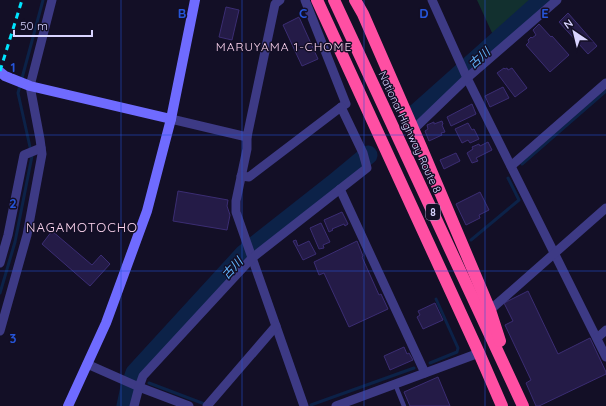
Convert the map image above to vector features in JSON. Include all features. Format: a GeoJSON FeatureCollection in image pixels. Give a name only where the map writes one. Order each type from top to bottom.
{"type":"FeatureCollection","features":[{"type":"Feature","properties":{"kind":"highway","name":"8"},"geometry":{"type":"LineString","coordinates":[[317,0],[502,406]]}},
{"type":"Feature","properties":{"kind":"highway","name":"National Highway Route 8"},"geometry":{"type":"LineString","coordinates":[[334,0],[523,406]]}},
{"type":"Feature","properties":{"kind":"highway","name":"8"},"geometry":{"type":"LineString","coordinates":[[355,0],[363,14],[414,129],[490,310],[500,342],[505,366]]}},
{"type":"Feature","properties":{"kind":"street"},"geometry":{"type":"LineString","coordinates":[[0,331],[27,235],[42,154],[30,86],[52,0]]}},
{"type":"Feature","properties":{"kind":"street"},"geometry":{"type":"LineString","coordinates":[[68,406],[106,323],[147,211],[171,119],[195,0]]}},
{"type":"Feature","properties":{"kind":"street"},"geometry":{"type":"LineString","coordinates":[[280,0],[275,4],[247,137],[247,149],[236,201],[236,212],[304,406]]}},
{"type":"Feature","properties":{"kind":"street"},"geometry":{"type":"LineString","coordinates":[[241,176],[249,177],[340,107],[346,104],[305,0]]}},
{"type":"Feature","properties":{"kind":"street"},"geometry":{"type":"LineString","coordinates":[[432,0],[467,78],[606,357]]}},
{"type":"Feature","properties":{"kind":"street"},"geometry":{"type":"LineString","coordinates":[[414,129],[467,78],[557,0]]}},
{"type":"Feature","properties":{"kind":"street"},"geometry":{"type":"LineString","coordinates":[[0,72],[5,76],[30,86],[247,137]]}},
{"type":"Feature","properties":{"kind":"street"},"geometry":{"type":"LineString","coordinates":[[511,166],[606,83]]}},
{"type":"Feature","properties":{"kind":"street"},"geometry":{"type":"LineString","coordinates":[[134,406],[138,387],[143,376],[252,258],[367,168],[362,153],[340,107]]}},
{"type":"Feature","properties":{"kind":"street"},"geometry":{"type":"LineString","coordinates":[[0,263],[8,235],[24,155],[41,148]]}},
{"type":"Feature","properties":{"kind":"street"},"geometry":{"type":"LineString","coordinates":[[340,189],[424,373]]}},
{"type":"Feature","properties":{"kind":"street"},"geometry":{"type":"LineString","coordinates":[[490,310],[606,208]]}},
{"type":"Feature","properties":{"kind":"street"},"geometry":{"type":"LineString","coordinates":[[207,406],[276,326]]}},
{"type":"Feature","properties":{"kind":"street"},"geometry":{"type":"LineString","coordinates":[[597,338],[606,330]]}},
{"type":"Feature","properties":{"kind":"street"},"geometry":{"type":"LineString","coordinates":[[336,406],[479,353]]}},
{"type":"Feature","properties":{"kind":"street"},"geometry":{"type":"LineString","coordinates":[[87,364],[138,387],[189,406]]}},
{"type":"Feature","properties":{"kind":"lane"},"geometry":{"type":"LineString","coordinates":[[395,384],[404,406]]}},
{"type":"Feature","properties":{"kind":"green space"},"geometry":{"type":"Polygon","coordinates":[[[477,0],[532,0],[493,35],[477,0]]]}},
{"type":"Feature","properties":{"kind":"building"},"geometry":{"type":"Polygon","coordinates":[[[226,7],[239,10],[232,40],[219,37],[226,7]]]}},
{"type":"Feature","properties":{"kind":"building"},"geometry":{"type":"Polygon","coordinates":[[[568,13],[597,46],[588,54],[559,22],[568,13]]]}},
{"type":"Feature","properties":{"kind":"building"},"geometry":{"type":"Polygon","coordinates":[[[299,17],[318,59],[302,66],[283,25],[299,17]]]}},
{"type":"Feature","properties":{"kind":"building"},"geometry":{"type":"Polygon","coordinates":[[[539,24],[569,55],[550,72],[526,45],[531,37],[532,38],[536,35],[533,30],[539,24]]]}},
{"type":"Feature","properties":{"kind":"building"},"geometry":{"type":"Polygon","coordinates":[[[504,68],[507,68],[508,70],[512,68],[527,88],[515,97],[497,73],[504,68]]]}},
{"type":"Feature","properties":{"kind":"building"},"geometry":{"type":"Polygon","coordinates":[[[503,87],[509,98],[490,107],[485,96],[503,87]]]}},
{"type":"Feature","properties":{"kind":"building"},"geometry":{"type":"Polygon","coordinates":[[[472,104],[476,114],[451,126],[447,117],[472,104]]]}},
{"type":"Feature","properties":{"kind":"building"},"geometry":{"type":"Polygon","coordinates":[[[442,121],[445,132],[429,141],[425,131],[428,129],[427,125],[442,121]]]}},
{"type":"Feature","properties":{"kind":"building"},"geometry":{"type":"Polygon","coordinates":[[[468,123],[472,130],[474,129],[479,139],[470,143],[468,140],[462,143],[455,129],[468,123]]]}},
{"type":"Feature","properties":{"kind":"building"},"geometry":{"type":"Polygon","coordinates":[[[488,142],[492,150],[476,158],[478,161],[472,163],[467,153],[473,149],[472,147],[479,144],[480,146],[488,142]]]}},
{"type":"Feature","properties":{"kind":"building"},"geometry":{"type":"Polygon","coordinates":[[[456,153],[460,161],[444,169],[440,160],[456,153]]]}},
{"type":"Feature","properties":{"kind":"building"},"geometry":{"type":"Polygon","coordinates":[[[178,191],[228,200],[227,206],[230,215],[227,230],[173,221],[178,191]]]}},
{"type":"Feature","properties":{"kind":"building"},"geometry":{"type":"Polygon","coordinates":[[[480,192],[489,210],[479,215],[480,218],[466,225],[456,204],[480,192]]]}},
{"type":"Feature","properties":{"kind":"building"},"geometry":{"type":"Polygon","coordinates":[[[342,212],[348,224],[332,229],[333,230],[329,232],[324,220],[342,212]]]}},
{"type":"Feature","properties":{"kind":"building"},"geometry":{"type":"Polygon","coordinates":[[[321,223],[330,242],[323,245],[324,248],[319,249],[310,228],[321,223]]]}},
{"type":"Feature","properties":{"kind":"building"},"geometry":{"type":"Polygon","coordinates":[[[52,231],[92,265],[101,255],[110,264],[90,286],[42,244],[52,231]]]}},
{"type":"Feature","properties":{"kind":"building"},"geometry":{"type":"Polygon","coordinates":[[[296,240],[298,246],[309,241],[316,254],[303,260],[293,241],[296,240]]]}},
{"type":"Feature","properties":{"kind":"building"},"geometry":{"type":"Polygon","coordinates":[[[357,241],[363,256],[362,257],[379,295],[381,294],[388,309],[349,327],[324,273],[319,275],[314,262],[357,241]]]}},
{"type":"Feature","properties":{"kind":"building"},"geometry":{"type":"Polygon","coordinates":[[[528,291],[558,354],[590,338],[606,372],[606,374],[539,406],[536,406],[526,383],[531,380],[505,325],[513,321],[504,303],[528,291]]]}},
{"type":"Feature","properties":{"kind":"building"},"geometry":{"type":"Polygon","coordinates":[[[435,303],[443,320],[423,329],[417,317],[420,315],[418,311],[435,303]]]}},
{"type":"Feature","properties":{"kind":"building"},"geometry":{"type":"Polygon","coordinates":[[[404,347],[407,354],[409,353],[413,360],[390,370],[384,356],[404,347]]]}},
{"type":"Feature","properties":{"kind":"building"},"geometry":{"type":"Polygon","coordinates":[[[438,377],[450,406],[410,406],[404,392],[438,377]]]}},
{"type":"Feature","properties":{"kind":"waterway"},"geometry":{"type":"LineString","coordinates":[[0,293],[15,242],[32,156],[18,93],[43,0]]}},
{"type":"Feature","properties":{"kind":"waterway","name":"古川"},"geometry":{"type":"LineString","coordinates":[[414,115],[543,0]]}},
{"type":"Feature","properties":{"kind":"waterway"},"geometry":{"type":"LineString","coordinates":[[522,164],[606,91]]}},
{"type":"Feature","properties":{"kind":"waterway","name":"古川"},"geometry":{"type":"LineString","coordinates":[[126,406],[135,373],[244,254],[368,155]]}},
{"type":"Feature","properties":{"kind":"waterway"},"geometry":{"type":"LineString","coordinates":[[471,240],[519,200],[508,178]]}},
{"type":"Feature","properties":{"kind":"waterway"},"geometry":{"type":"LineString","coordinates":[[430,363],[457,352],[458,348],[436,299]]}},
{"type":"Feature","properties":{"kind":"waterway"},"geometry":{"type":"LineString","coordinates":[[311,405],[414,368]]}},
{"type":"Feature","properties":{"kind":"waterway"},"geometry":{"type":"LineString","coordinates":[[149,383],[207,405]]}},
{"type":"Feature","properties":{"kind":"railway"},"geometry":{"type":"LineString","coordinates":[[0,71],[22,0]]}},
{"type":"Feature","properties":{"kind":"district","name":"MARUYAMA 1-CHOME"},"geometry":{"type":"Point","coordinates":[284,46]}},
{"type":"Feature","properties":{"kind":"district","name":"NAGAMOTOCHO"},"geometry":{"type":"Point","coordinates":[82,227]}}]}
